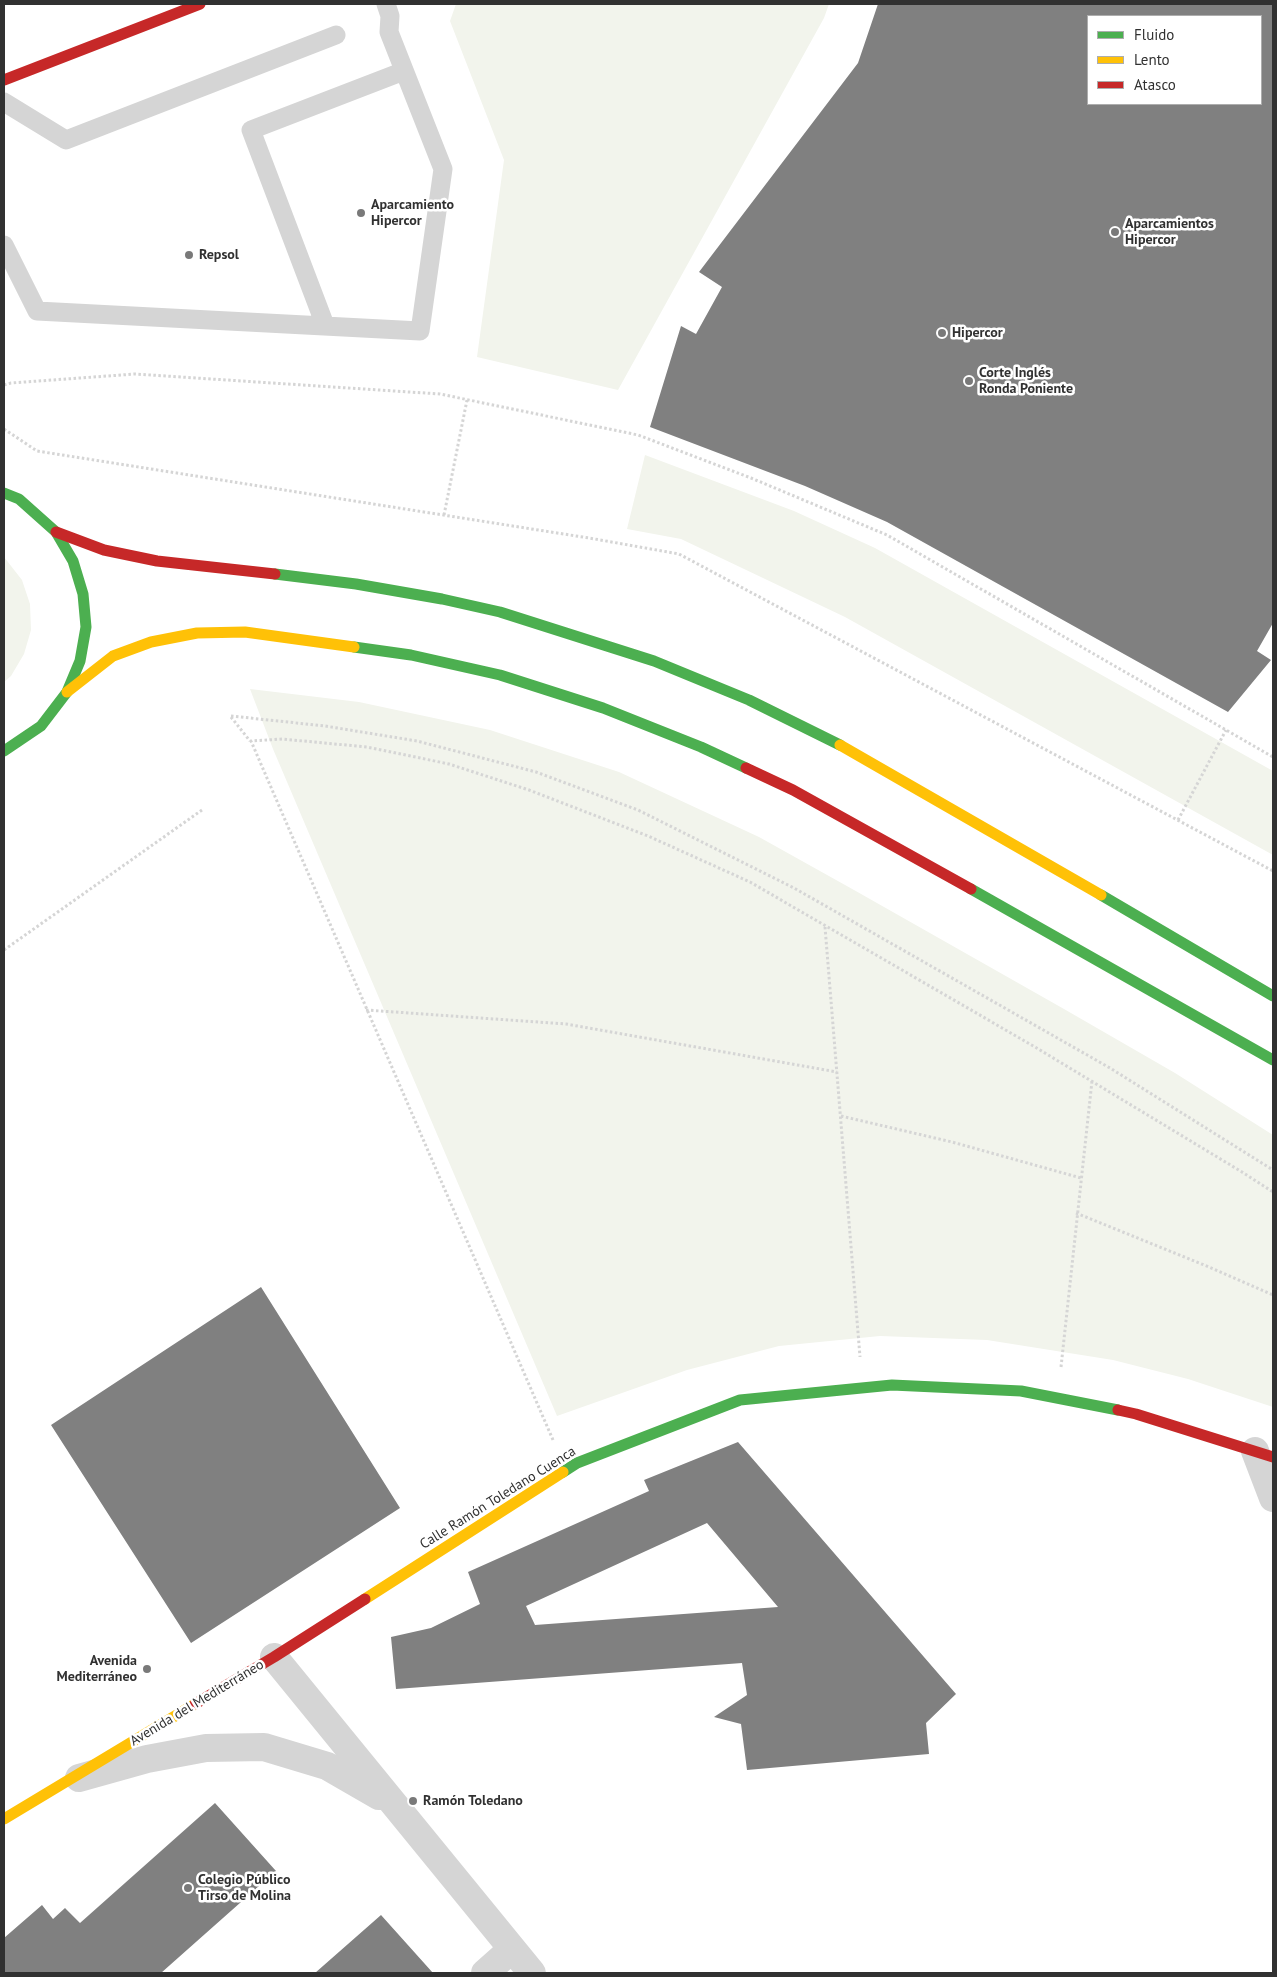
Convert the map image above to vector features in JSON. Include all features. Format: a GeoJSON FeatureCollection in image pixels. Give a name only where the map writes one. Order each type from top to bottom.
{"type":"FeatureCollection","features":[{"type":"Feature","properties":{"kind":"main road"},"geometry":{"type":"LineString","coordinates":[[4,80],[200,4]]}},
{"type":"Feature","properties":{"kind":"main road"},"geometry":{"type":"LineString","coordinates":[[4,493],[19,499],[56,532],[73,561],[84,594],[86,627],[80,661],[67,692],[41,726],[4,751]]}},
{"type":"Feature","properties":{"kind":"main road"},"geometry":{"type":"LineString","coordinates":[[56,532],[104,550],[158,561],[356,584],[442,599],[538,623],[654,661],[749,700],[835,742],[935,798],[1273,995]]}},
{"type":"Feature","properties":{"kind":"main road"},"geometry":{"type":"LineString","coordinates":[[67,692],[114,656],[151,642],[197,633],[244,632],[287,636],[411,655],[500,675],[612,712],[701,747],[793,790],[1273,1060]]}},
{"type":"Feature","properties":{"kind":"main road"},"geometry":{"type":"LineString","coordinates":[[1130,980],[1241,1056]]}},
{"type":"Feature","properties":{"kind":"main road","name":"Calle Ramón Toledano Cuenca"},"geometry":{"type":"LineString","coordinates":[[274,1657],[577,1463],[740,1400],[892,1385],[1021,1391],[1136,1414],[1264,1454]]}},
{"type":"Feature","properties":{"kind":"main road","name":"Avenida del Mediterráneo"},"geometry":{"type":"LineString","coordinates":[[4,1819],[274,1657]]}},
{"type":"Feature","properties":{"kind":"street"},"geometry":{"type":"LineString","coordinates":[[1264,1454],[1273,1498]]}},
{"type":"Feature","properties":{"kind":"street","name":"Avenida del Mediterráneo"},"geometry":{"type":"LineString","coordinates":[[274,1657],[532,1973]]}},
{"type":"Feature","properties":{"kind":"street","name":"Avenida del Mediterráneo"},"geometry":{"type":"LineString","coordinates":[[60,1784],[148,1759],[206,1748],[264,1747],[326,1766],[394,1804]]}},
{"type":"Feature","properties":{"kind":"street"},"geometry":{"type":"LineString","coordinates":[[485,1973],[512,1949]]}},
{"type":"Feature","properties":{"kind":"lane"},"geometry":{"type":"LineString","coordinates":[[4,245],[37,311],[420,331],[443,169],[389,32],[390,16],[386,4]]}},
{"type":"Feature","properties":{"kind":"lane"},"geometry":{"type":"LineString","coordinates":[[4,102],[66,140],[336,35]]}},
{"type":"Feature","properties":{"kind":"lane"},"geometry":{"type":"LineString","coordinates":[[324,325],[251,130],[404,71]]}},
{"type":"Feature","properties":{"kind":"path"},"geometry":{"type":"LineString","coordinates":[[4,385],[135,374],[440,394],[638,435],[751,478],[887,536],[1273,757]]}},
{"type":"Feature","properties":{"kind":"path"},"geometry":{"type":"LineString","coordinates":[[444,515],[467,400]]}},
{"type":"Feature","properties":{"kind":"path"},"geometry":{"type":"LineString","coordinates":[[4,429],[37,451],[679,554],[1273,871]]}},
{"type":"Feature","properties":{"kind":"path"},"geometry":{"type":"LineString","coordinates":[[566,1470],[251,741],[230,716],[325,726],[417,741],[536,772],[638,810],[794,888],[1110,1068],[1273,1170]]}},
{"type":"Feature","properties":{"kind":"path"},"geometry":{"type":"LineString","coordinates":[[1178,820],[1226,730]]}},
{"type":"Feature","properties":{"kind":"path"},"geometry":{"type":"LineString","coordinates":[[251,741],[282,739],[367,747],[449,764],[529,790],[648,836],[741,879],[1027,1042],[1273,1192]]}},
{"type":"Feature","properties":{"kind":"path"},"geometry":{"type":"LineString","coordinates":[[4,950],[202,810]]}},
{"type":"Feature","properties":{"kind":"path"},"geometry":{"type":"LineString","coordinates":[[825,927],[862,1388]]}},
{"type":"Feature","properties":{"kind":"path"},"geometry":{"type":"LineString","coordinates":[[366,1010],[566,1024],[837,1072]]}},
{"type":"Feature","properties":{"kind":"path"},"geometry":{"type":"LineString","coordinates":[[1058,1399],[1076,1213],[1092,1082]]}},
{"type":"Feature","properties":{"kind":"path"},"geometry":{"type":"LineString","coordinates":[[841,1116],[952,1142],[1081,1178]]}},
{"type":"Feature","properties":{"kind":"path"},"geometry":{"type":"LineString","coordinates":[[1076,1213],[1209,1266],[1273,1295]]}},
{"type":"Feature","properties":{"kind":"shaded area"},"geometry":{"type":"Polygon","coordinates":[[[456,4],[829,4],[824,18],[618,390],[477,357],[504,160],[450,21],[456,4]]]}},
{"type":"Feature","properties":{"kind":"shaded area"},"geometry":{"type":"Polygon","coordinates":[[[645,455],[794,511],[875,548],[1273,771],[1273,855],[845,617],[681,539],[627,529],[645,455]]]}},
{"type":"Feature","properties":{"kind":"shaded area"},"geometry":{"type":"Polygon","coordinates":[[[4,557],[22,580],[30,604],[31,630],[24,654],[11,676],[4,682],[4,557]]]}},
{"type":"Feature","properties":{"kind":"shaded area"},"geometry":{"type":"Polygon","coordinates":[[[250,689],[359,702],[490,730],[619,772],[759,837],[1175,1073],[1273,1135],[1273,1407],[1188,1379],[1113,1360],[987,1340],[880,1336],[779,1346],[687,1370],[557,1416],[273,749],[250,689]]]}},
{"type":"Feature","properties":{"kind":"building","name":"Corte Inglés Ronda Poniente"},"geometry":{"type":"Polygon","coordinates":[[[878,4],[1273,4],[1273,623],[1257,651],[1271,660],[1228,712],[887,522],[805,486],[650,427],[681,326],[696,334],[722,287],[699,272],[858,63],[878,4]]]}},
{"type":"Feature","properties":{"kind":"building"},"geometry":{"type":"Polygon","coordinates":[[[261,1287],[400,1508],[191,1643],[51,1425],[261,1287]]]}},
{"type":"Feature","properties":{"kind":"building"},"geometry":{"type":"Polygon","coordinates":[[[738,1442],[956,1694],[926,1723],[929,1754],[747,1770],[741,1724],[714,1717],[747,1695],[742,1663],[396,1689],[391,1637],[431,1628],[480,1604],[468,1572],[649,1491],[644,1480],[738,1442]],[[707,1523],[526,1606],[535,1625],[778,1607],[707,1523]]]}},
{"type":"Feature","properties":{"kind":"building","name":"Colegio Público Tirso de Molina"},"geometry":{"type":"Polygon","coordinates":[[[215,1803],[276,1871],[161,1973],[4,1973],[4,1938],[42,1905],[53,1919],[65,1908],[80,1923],[215,1803]]]}},
{"type":"Feature","properties":{"kind":"building"},"geometry":{"type":"Polygon","coordinates":[[[381,1915],[433,1973],[315,1973],[381,1915]]]}},
{"type":"Feature","properties":{"kind":"traffic: fast"},"geometry":{"type":"LineString","coordinates":[[4,493],[19,499],[56,532],[73,561],[83,594],[86,627],[80,661],[67,692],[41,726],[4,751]]}},
{"type":"Feature","properties":{"kind":"traffic: fast"},"geometry":{"type":"LineString","coordinates":[[275,574],[356,584],[442,599],[500,612],[654,661],[749,700],[840,745]]}},
{"type":"Feature","properties":{"kind":"traffic: fast"},"geometry":{"type":"LineString","coordinates":[[354,647],[411,655],[500,675],[603,708],[701,747],[746,768]]}},
{"type":"Feature","properties":{"kind":"traffic: fast"},"geometry":{"type":"LineString","coordinates":[[971,889],[1273,1060]]}},
{"type":"Feature","properties":{"kind":"traffic: fast"},"geometry":{"type":"LineString","coordinates":[[1101,895],[1273,996]]}},
{"type":"Feature","properties":{"kind":"traffic: fast"},"geometry":{"type":"LineString","coordinates":[[563,1472],[577,1463],[740,1400],[892,1385],[1021,1391],[1118,1410]]}},
{"type":"Feature","properties":{"kind":"traffic: slow"},"geometry":{"type":"LineString","coordinates":[[67,692],[113,656],[151,642],[197,633],[245,632],[354,647]]}},
{"type":"Feature","properties":{"kind":"traffic: slow"},"geometry":{"type":"LineString","coordinates":[[840,745],[1101,895]]}},
{"type":"Feature","properties":{"kind":"traffic: slow"},"geometry":{"type":"LineString","coordinates":[[365,1599],[563,1472]]}},
{"type":"Feature","properties":{"kind":"traffic: slow"},"geometry":{"type":"LineString","coordinates":[[4,1819],[195,1704]]}},
{"type":"Feature","properties":{"kind":"traffic: jam"},"geometry":{"type":"LineString","coordinates":[[4,80],[200,4]]}},
{"type":"Feature","properties":{"kind":"traffic: jam"},"geometry":{"type":"LineString","coordinates":[[56,532],[104,550],[157,561],[275,574]]}},
{"type":"Feature","properties":{"kind":"traffic: jam"},"geometry":{"type":"LineString","coordinates":[[746,768],[793,790],[971,889]]}},
{"type":"Feature","properties":{"kind":"traffic: jam"},"geometry":{"type":"LineString","coordinates":[[1118,1410],[1273,1457]]}},
{"type":"Feature","properties":{"kind":"traffic: jam"},"geometry":{"type":"LineString","coordinates":[[195,1704],[274,1657],[365,1599]]}},
{"type":"Feature","properties":{"kind":"place","name":"Aparcamiento Hipercor"},"geometry":{"type":"Point","coordinates":[361,213]}},
{"type":"Feature","properties":{"kind":"place","name":"Aparcamientos Hipercor"},"geometry":{"type":"Point","coordinates":[1115,232]}},
{"type":"Feature","properties":{"kind":"place","name":"Repsol"},"geometry":{"type":"Point","coordinates":[189,255]}},
{"type":"Feature","properties":{"kind":"place","name":"Hipercor"},"geometry":{"type":"Point","coordinates":[942,333]}},
{"type":"Feature","properties":{"kind":"place","name":"Corte Inglés Ronda Poniente"},"geometry":{"type":"Point","coordinates":[969,381]}},
{"type":"Feature","properties":{"kind":"place","name":"Avenida Mediterráneo"},"geometry":{"type":"Point","coordinates":[147,1669]}},
{"type":"Feature","properties":{"kind":"place","name":"Ramón Toledano"},"geometry":{"type":"Point","coordinates":[413,1801]}},
{"type":"Feature","properties":{"kind":"place","name":"Colegio Público Tirso de Molina"},"geometry":{"type":"Point","coordinates":[188,1888]}}]}
